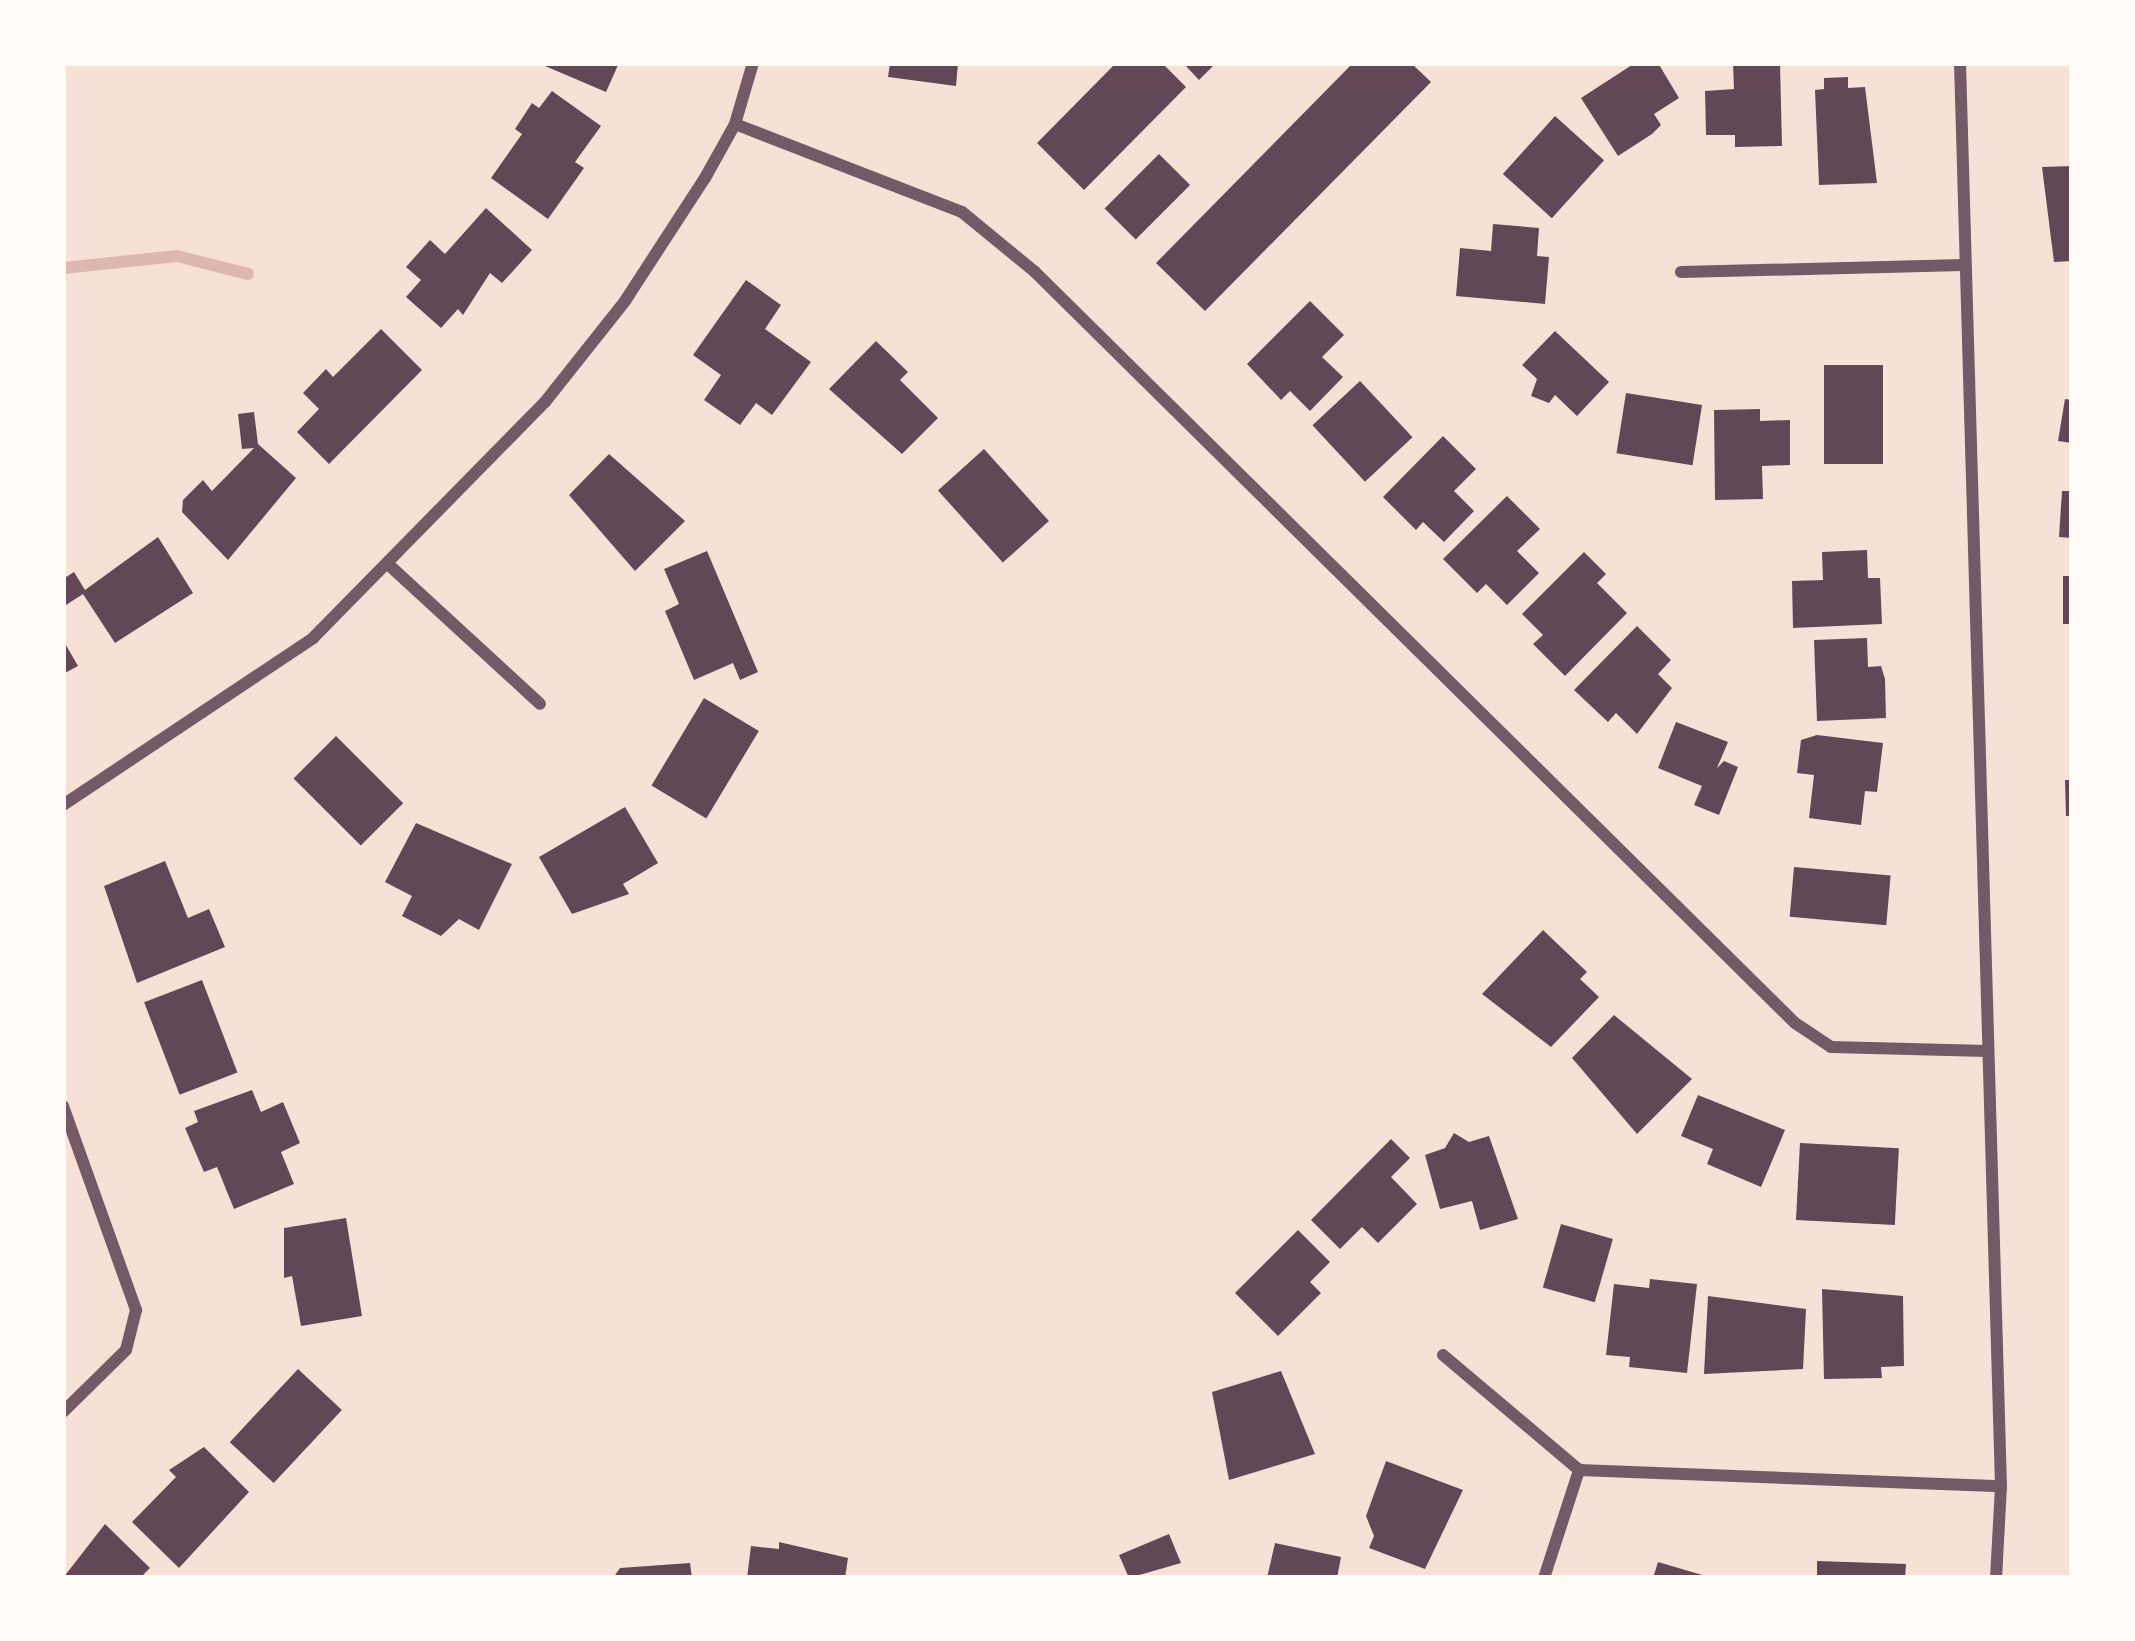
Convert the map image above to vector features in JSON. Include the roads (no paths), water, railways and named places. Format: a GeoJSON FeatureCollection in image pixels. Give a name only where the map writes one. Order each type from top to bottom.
{"type":"FeatureCollection","features":[{"type":"Feature","properties":{"kind":"street"},"geometry":{"type":"LineString","coordinates":[[63,805],[313,638],[545,402],[625,301],[735,124],[753,63]]}},
{"type":"Feature","properties":{"kind":"street"},"geometry":{"type":"LineString","coordinates":[[1960,63],[2001,1486],[1996,1578]]}},
{"type":"Feature","properties":{"kind":"street"},"geometry":{"type":"LineString","coordinates":[[735,124],[962,212],[1035,272],[1795,1023],[1831,1047],[1987,1051]]}},
{"type":"Feature","properties":{"kind":"street"},"geometry":{"type":"LineString","coordinates":[[1681,272],[1963,265]]}},
{"type":"Feature","properties":{"kind":"street"},"geometry":{"type":"LineString","coordinates":[[389,565],[540,704]]}},
{"type":"Feature","properties":{"kind":"street"},"geometry":{"type":"LineString","coordinates":[[63,1106],[136,1310],[126,1350],[63,1412]]}},
{"type":"Feature","properties":{"kind":"street"},"geometry":{"type":"LineString","coordinates":[[1443,1354],[1579,1470],[2001,1486]]}},
{"type":"Feature","properties":{"kind":"street"},"geometry":{"type":"LineString","coordinates":[[1544,1578],[1579,1470]]}},
{"type":"Feature","properties":{"kind":"waterway"},"geometry":{"type":"LineString","coordinates":[[63,268],[177,256],[248,274]]}}]}
